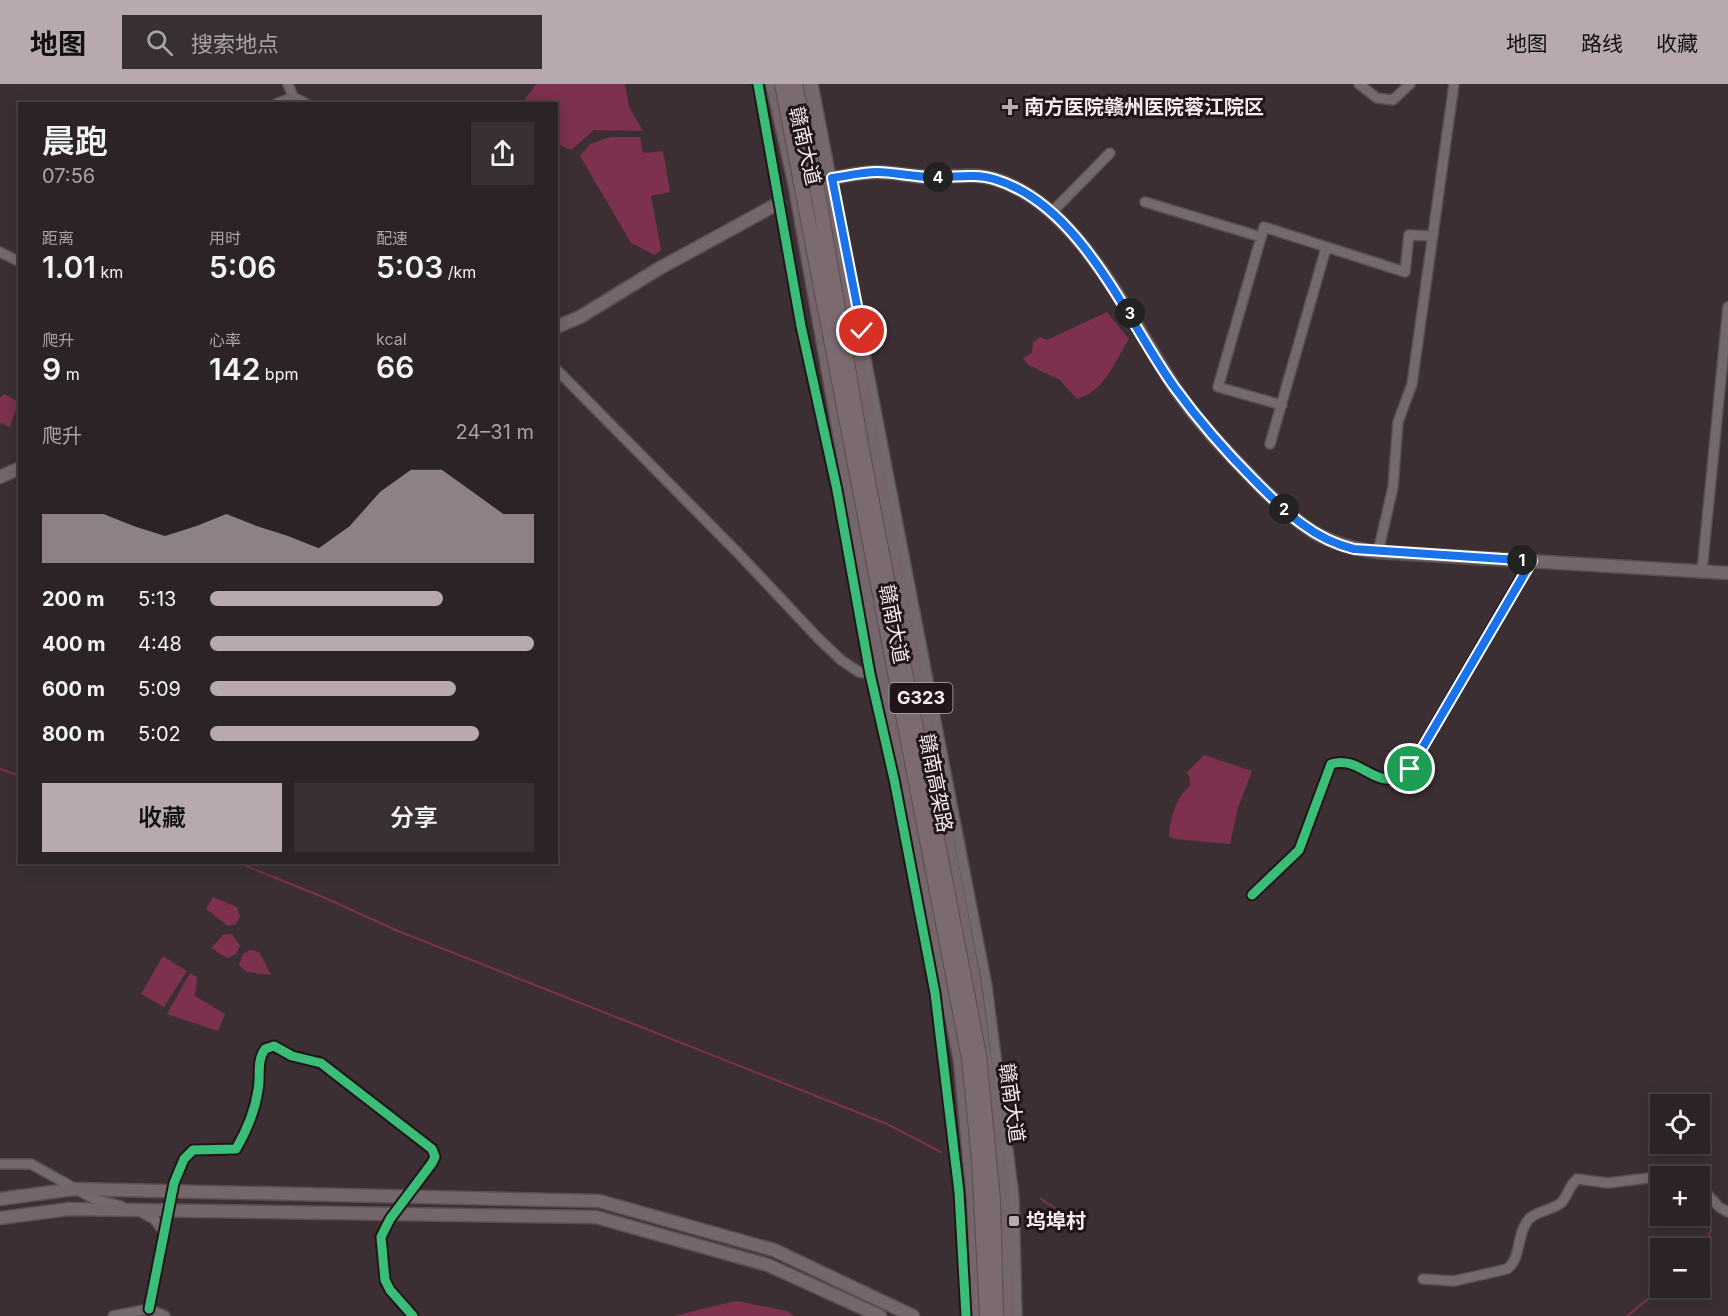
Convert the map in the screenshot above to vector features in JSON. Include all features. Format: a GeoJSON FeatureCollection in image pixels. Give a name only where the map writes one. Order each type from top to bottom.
{"type":"FeatureCollection","features":[{"type":"Feature","properties":{"kind":"highway","name":"赣南高架路"},"geometry":{"type":"LineString","coordinates":[[782,84],[969,1059],[979,1160],[981,1312]]}},
{"type":"Feature","properties":{"kind":"highway","name":"赣南高架路"},"geometry":{"type":"LineString","coordinates":[[795,84],[819,198],[862,450],[979,1055],[993,1200],[996,1316]]}},
{"type":"Feature","properties":{"kind":"main road","name":"赣南大道"},"geometry":{"type":"LineString","coordinates":[[772,84],[794,182],[871,612],[960,1061],[981,1312]]}},
{"type":"Feature","properties":{"kind":"main road"},"geometry":{"type":"LineString","coordinates":[[775,102],[804,90]]}},
{"type":"Feature","properties":{"kind":"main road","name":"赣南大道"},"geometry":{"type":"LineString","coordinates":[[804,90],[826,177],[886,515],[975,984],[1004,1190],[1009,1311]]}},
{"type":"Feature","properties":{"kind":"main road"},"geometry":{"type":"LineString","coordinates":[[794,182],[875,172],[929,177],[974,176],[994,179],[1034,199],[1052,213],[1124,303],[1174,386],[1246,472],[1306,528],[1333,544],[1378,552],[1728,573]]}},
{"type":"Feature","properties":{"kind":"main road"},"geometry":{"type":"LineString","coordinates":[[558,326],[580,317],[660,268],[779,203]]}},
{"type":"Feature","properties":{"kind":"main road"},"geometry":{"type":"LineString","coordinates":[[0,477],[18,469]]}},
{"type":"Feature","properties":{"kind":"main road"},"geometry":{"type":"LineString","coordinates":[[856,522],[886,515]]}},
{"type":"Feature","properties":{"kind":"main road"},"geometry":{"type":"LineString","coordinates":[[871,612],[903,604]]}},
{"type":"Feature","properties":{"kind":"main road"},"geometry":{"type":"LineString","coordinates":[[0,1198],[74,1189],[600,1200],[774,1250],[913,1316]]}},
{"type":"Feature","properties":{"kind":"main road"},"geometry":{"type":"LineString","coordinates":[[0,1218],[69,1209],[596,1218],[768,1265],[880,1316]]}},
{"type":"Feature","properties":{"kind":"main road"},"geometry":{"type":"LineString","coordinates":[[981,1312],[1009,1311]]}},
{"type":"Feature","properties":{"kind":"street"},"geometry":{"type":"LineString","coordinates":[[288,84],[292,97],[303,102]]}},
{"type":"Feature","properties":{"kind":"street"},"geometry":{"type":"LineString","coordinates":[[758,84],[801,326],[837,490],[870,674],[894,779],[935,993],[959,1192],[966,1316]]}},
{"type":"Feature","properties":{"kind":"street"},"geometry":{"type":"LineString","coordinates":[[813,84],[826,177],[987,986],[1014,1197],[1017,1316]]}},
{"type":"Feature","properties":{"kind":"street"},"geometry":{"type":"LineString","coordinates":[[1359,84],[1377,98],[1393,100],[1410,84]]}},
{"type":"Feature","properties":{"kind":"street"},"geometry":{"type":"LineString","coordinates":[[1378,552],[1394,487],[1398,422],[1412,384],[1454,84]]}},
{"type":"Feature","properties":{"kind":"street"},"geometry":{"type":"LineString","coordinates":[[281,102],[292,97]]}},
{"type":"Feature","properties":{"kind":"street"},"geometry":{"type":"LineString","coordinates":[[1052,213],[1110,153]]}},
{"type":"Feature","properties":{"kind":"street"},"geometry":{"type":"LineString","coordinates":[[1145,201],[1261,237]]}},
{"type":"Feature","properties":{"kind":"street"},"geometry":{"type":"LineString","coordinates":[[1282,405],[1218,387],[1264,227],[1405,272],[1409,235],[1433,237]]}},
{"type":"Feature","properties":{"kind":"street"},"geometry":{"type":"LineString","coordinates":[[1270,444],[1326,248]]}},
{"type":"Feature","properties":{"kind":"street"},"geometry":{"type":"LineString","coordinates":[[0,252],[18,261]]}},
{"type":"Feature","properties":{"kind":"street"},"geometry":{"type":"LineString","coordinates":[[1702,571],[1728,307]]}},
{"type":"Feature","properties":{"kind":"street"},"geometry":{"type":"LineString","coordinates":[[558,371],[738,553],[818,638],[841,660],[859,672],[870,674]]}},
{"type":"Feature","properties":{"kind":"street"},"geometry":{"type":"LineString","coordinates":[[1252,895],[1299,850],[1330,764],[1339,762],[1353,764],[1386,781],[1398,780],[1410,769],[1532,561]]}},
{"type":"Feature","properties":{"kind":"street"},"geometry":{"type":"LineString","coordinates":[[148,1308],[173,1191],[184,1158],[194,1150],[236,1149],[252,1116],[259,1090],[259,1058],[265,1049],[274,1046],[292,1056],[321,1063],[432,1149],[435,1157],[432,1163],[393,1214],[381,1236],[385,1280],[390,1290],[413,1316]]}},
{"type":"Feature","properties":{"kind":"street"},"geometry":{"type":"LineString","coordinates":[[0,1164],[31,1164],[94,1198],[154,1219],[165,1233]]}},
{"type":"Feature","properties":{"kind":"street"},"geometry":{"type":"LineString","coordinates":[[1423,1279],[1454,1281],[1508,1269],[1512,1266],[1528,1219],[1561,1203],[1577,1179],[1608,1183],[1650,1178]]}},
{"type":"Feature","properties":{"kind":"street"},"geometry":{"type":"LineString","coordinates":[[1710,1197],[1719,1207],[1728,1212]]}},
{"type":"Feature","properties":{"kind":"street"},"geometry":{"type":"LineString","coordinates":[[114,1316],[148,1308],[165,1316]]}},
{"type":"Feature","properties":{"kind":"shaded area"},"geometry":{"type":"Polygon","coordinates":[[[536,84],[625,84],[629,107],[643,131],[594,130],[571,150],[558,144],[558,102],[523,102],[536,84]]]}},
{"type":"Feature","properties":{"kind":"shaded area"},"geometry":{"type":"Polygon","coordinates":[[[610,137],[640,137],[643,153],[663,151],[670,192],[651,196],[661,250],[655,255],[631,243],[580,156],[590,144],[610,137]]]}},
{"type":"Feature","properties":{"kind":"shaded area"},"geometry":{"type":"Polygon","coordinates":[[[1107,312],[1129,339],[1102,383],[1087,395],[1077,399],[1060,380],[1028,365],[1023,358],[1032,353],[1033,342],[1040,337],[1047,340],[1107,312]]]}},
{"type":"Feature","properties":{"kind":"shaded area"},"geometry":{"type":"Polygon","coordinates":[[[4,394],[18,401],[10,427],[0,423],[0,398],[4,394]]]}},
{"type":"Feature","properties":{"kind":"shaded area"},"geometry":{"type":"Polygon","coordinates":[[[1204,755],[1252,771],[1238,808],[1230,844],[1174,839],[1169,836],[1175,808],[1181,796],[1190,786],[1189,775],[1186,773],[1204,755]]]}},
{"type":"Feature","properties":{"kind":"shaded area"},"geometry":{"type":"Polygon","coordinates":[[[213,897],[237,907],[240,917],[236,924],[228,926],[206,909],[213,897]]]}},
{"type":"Feature","properties":{"kind":"shaded area"},"geometry":{"type":"Polygon","coordinates":[[[232,934],[240,946],[236,954],[227,958],[211,948],[223,935],[232,934]]]}},
{"type":"Feature","properties":{"kind":"shaded area"},"geometry":{"type":"Polygon","coordinates":[[[250,950],[259,952],[271,975],[247,972],[239,965],[243,954],[250,950]]]}},
{"type":"Feature","properties":{"kind":"shaded area"},"geometry":{"type":"Polygon","coordinates":[[[163,956],[187,971],[164,1007],[141,994],[163,956]]]}},
{"type":"Feature","properties":{"kind":"shaded area"},"geometry":{"type":"Polygon","coordinates":[[[190,973],[197,977],[195,996],[225,1014],[218,1031],[167,1014],[190,973]]]}},
{"type":"Feature","properties":{"kind":"shaded area"},"geometry":{"type":"Polygon","coordinates":[[[736,1301],[787,1311],[794,1316],[674,1316],[736,1301]]]}},
{"type":"Feature","properties":{"kind":"waterway"},"geometry":{"type":"LineString","coordinates":[[0,769],[18,775]]}},
{"type":"Feature","properties":{"kind":"waterway"},"geometry":{"type":"LineString","coordinates":[[241,864],[323,897],[398,931],[887,1124],[941,1152]]}},
{"type":"Feature","properties":{"kind":"waterway"},"geometry":{"type":"LineString","coordinates":[[1041,1199],[1058,1210]]}},
{"type":"Feature","properties":{"kind":"waterway"},"geometry":{"type":"LineString","coordinates":[[1708,1238],[1711,1229]]}},
{"type":"Feature","properties":{"kind":"waterway"},"geometry":{"type":"LineString","coordinates":[[1627,1316],[1650,1297]]}},
{"type":"Feature","properties":{"kind":"cycle path"},"geometry":{"type":"LineString","coordinates":[[758,84],[801,326],[837,490],[870,674],[894,779],[935,993],[959,1192],[966,1316]]}},
{"type":"Feature","properties":{"kind":"cycle path"},"geometry":{"type":"LineString","coordinates":[[1252,895],[1299,850],[1331,764],[1353,765],[1379,778],[1388,779],[1398,777],[1410,769],[1531,561]]}},
{"type":"Feature","properties":{"kind":"cycle path"},"geometry":{"type":"LineString","coordinates":[[149,1309],[174,1183],[184,1159],[193,1150],[236,1149],[255,1105],[262,1054],[265,1049],[274,1046],[292,1056],[321,1063],[432,1149],[435,1157],[432,1163],[390,1219],[381,1237],[385,1280],[390,1290],[413,1316]]}},
{"type":"Feature","properties":{"kind":"place","name":"南方医院赣州医院蓉江院区"},"geometry":{"type":"Point","coordinates":[1010,107]}},
{"type":"Feature","properties":{"kind":"place","name":"坞埠村"},"geometry":{"type":"Point","coordinates":[1014,1221]}},
{"type":"Feature","properties":{"kind":"route"},"geometry":{"type":"LineString","coordinates":[[862,331],[832,178],[875,172],[929,177],[974,176],[994,179],[1034,199],[1069,230],[1124,303],[1174,386],[1210,433],[1278,504],[1306,528],[1333,544],[1354,549],[1532,561],[1410,769]]}}]}
